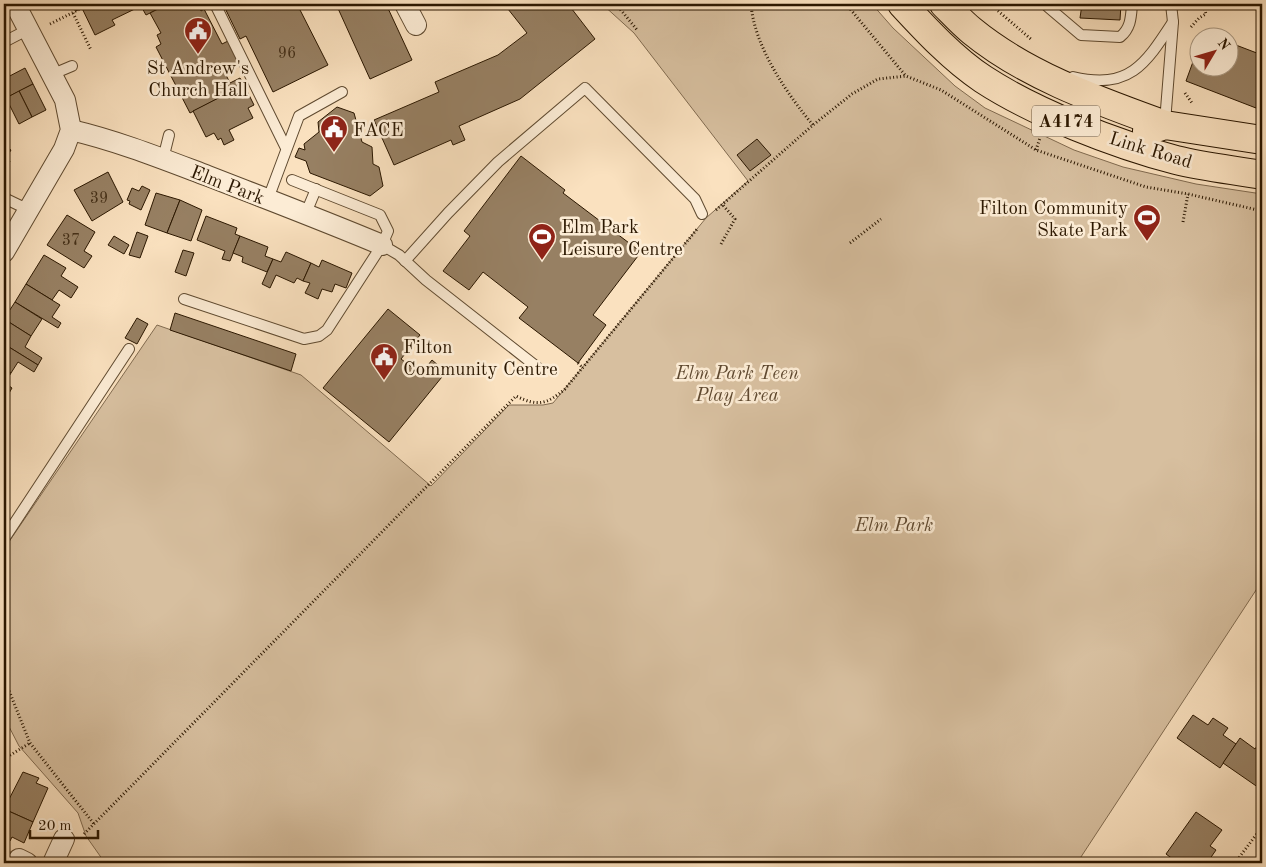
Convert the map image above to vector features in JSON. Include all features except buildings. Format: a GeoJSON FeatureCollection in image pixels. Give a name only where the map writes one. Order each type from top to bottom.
{"type":"FeatureCollection","features":[{"type":"Feature","properties":{"kind":"main road","name":"Link Road"},"geometry":{"type":"LineString","coordinates":[[902,4],[948,51],[982,78],[1019,101],[1117,140],[1176,160],[1262,175]]}},
{"type":"Feature","properties":{"kind":"main road","name":"Link Road"},"geometry":{"type":"LineString","coordinates":[[944,4],[971,31],[1008,56],[1060,83],[1165,125]]}},
{"type":"Feature","properties":{"kind":"main road","name":"A4174"},"geometry":{"type":"LineString","coordinates":[[1117,140],[1165,125],[1262,140]]}},
{"type":"Feature","properties":{"kind":"street"},"geometry":{"type":"LineString","coordinates":[[4,252],[64,150],[71,130],[65,100],[15,4]]}},
{"type":"Feature","properties":{"kind":"street"},"geometry":{"type":"LineString","coordinates":[[405,4],[416,25]]}},
{"type":"Feature","properties":{"kind":"street","name":"Elm Park"},"geometry":{"type":"LineString","coordinates":[[71,130],[102,137],[163,159],[306,213],[382,245]]}},
{"type":"Feature","properties":{"kind":"lane"},"geometry":{"type":"LineString","coordinates":[[215,4],[286,148]]}},
{"type":"Feature","properties":{"kind":"lane"},"geometry":{"type":"LineString","coordinates":[[1048,4],[1048,7],[1081,35],[1120,37],[1127,32],[1131,19],[1132,4]]}},
{"type":"Feature","properties":{"kind":"lane"},"geometry":{"type":"LineString","coordinates":[[1165,125],[1173,22],[1171,4]]}},
{"type":"Feature","properties":{"kind":"lane"},"geometry":{"type":"LineString","coordinates":[[1008,56],[1056,73],[1094,82],[1128,76],[1150,58],[1173,22]]}},
{"type":"Feature","properties":{"kind":"lane"},"geometry":{"type":"LineString","coordinates":[[4,42],[29,29]]}},
{"type":"Feature","properties":{"kind":"lane"},"geometry":{"type":"LineString","coordinates":[[53,74],[72,66]]}},
{"type":"Feature","properties":{"kind":"lane"},"geometry":{"type":"LineString","coordinates":[[405,261],[448,213],[498,162],[586,88],[707,213]]}},
{"type":"Feature","properties":{"kind":"lane"},"geometry":{"type":"LineString","coordinates":[[268,199],[299,116],[342,92]]}},
{"type":"Feature","properties":{"kind":"lane"},"geometry":{"type":"LineString","coordinates":[[163,159],[169,135]]}},
{"type":"Feature","properties":{"kind":"lane"},"geometry":{"type":"LineString","coordinates":[[184,299],[304,339],[318,336],[326,330],[345,304],[382,245],[388,231],[380,215],[292,180]]}},
{"type":"Feature","properties":{"kind":"lane"},"geometry":{"type":"LineString","coordinates":[[306,213],[316,190]]}},
{"type":"Feature","properties":{"kind":"lane"},"geometry":{"type":"LineString","coordinates":[[4,198],[29,210]]}},
{"type":"Feature","properties":{"kind":"lane"},"geometry":{"type":"LineString","coordinates":[[382,245],[399,255],[426,280],[537,367]]}},
{"type":"Feature","properties":{"kind":"lane"},"geometry":{"type":"LineString","coordinates":[[4,539],[129,348]]}},
{"type":"Feature","properties":{"kind":"path"},"geometry":{"type":"LineString","coordinates":[[73,4],[91,50]]}},
{"type":"Feature","properties":{"kind":"path"},"geometry":{"type":"LineString","coordinates":[[616,4],[638,31]]}},
{"type":"Feature","properties":{"kind":"path"},"geometry":{"type":"LineString","coordinates":[[751,4],[759,37],[788,95],[813,125]]}},
{"type":"Feature","properties":{"kind":"path"},"geometry":{"type":"LineString","coordinates":[[846,4],[906,76]]}},
{"type":"Feature","properties":{"kind":"path"},"geometry":{"type":"LineString","coordinates":[[990,4],[1033,41]]}},
{"type":"Feature","properties":{"kind":"path"},"geometry":{"type":"LineString","coordinates":[[1191,28],[1191,24],[1206,14],[1203,4]]}},
{"type":"Feature","properties":{"kind":"path"},"geometry":{"type":"LineString","coordinates":[[49,24],[82,8]]}},
{"type":"Feature","properties":{"kind":"path"},"geometry":{"type":"LineString","coordinates":[[707,213],[722,204],[813,125],[852,94],[878,79],[906,76],[941,90],[1036,150],[1146,187],[1188,194],[1262,211]]}},
{"type":"Feature","properties":{"kind":"path"},"geometry":{"type":"LineString","coordinates":[[1185,94],[1186,86]]}},
{"type":"Feature","properties":{"kind":"path"},"geometry":{"type":"LineString","coordinates":[[1182,222],[1188,194]]}},
{"type":"Feature","properties":{"kind":"path"},"geometry":{"type":"LineString","coordinates":[[720,244],[735,219],[722,204]]}},
{"type":"Feature","properties":{"kind":"path"},"geometry":{"type":"LineString","coordinates":[[850,243],[881,219]]}},
{"type":"Feature","properties":{"kind":"path"},"geometry":{"type":"LineString","coordinates":[[60,850],[75,841],[94,824],[516,396],[532,403],[544,403],[552,400],[701,225]]}},
{"type":"Feature","properties":{"kind":"path"},"geometry":{"type":"LineString","coordinates":[[578,363],[582,367]]}},
{"type":"Feature","properties":{"kind":"path"},"geometry":{"type":"LineString","coordinates":[[4,678],[30,743],[94,824]]}},
{"type":"Feature","properties":{"kind":"path"},"geometry":{"type":"LineString","coordinates":[[4,759],[30,743]]}},
{"type":"Feature","properties":{"kind":"path"},"geometry":{"type":"LineString","coordinates":[[1235,863],[1262,827]]}},
{"type":"Feature","properties":{"kind":"green space","name":"Elm Park"},"geometry":{"type":"Polygon","coordinates":[[[602,4],[872,4],[893,28],[955,86],[985,108],[1074,150],[1123,167],[1196,184],[1262,194],[1262,581],[1077,863],[105,863],[86,836],[78,813],[19,746],[4,717],[4,549],[157,325],[301,375],[431,486],[509,405],[543,405],[553,403],[706,218],[748,181],[634,33],[602,4]]]}},
{"type":"Feature","properties":{"kind":"place","name":"St Andrew's Church Hall"},"geometry":{"type":"Point","coordinates":[198,55]}},
{"type":"Feature","properties":{"kind":"place","name":"FACE"},"geometry":{"type":"Point","coordinates":[334,153]}},
{"type":"Feature","properties":{"kind":"place","name":"Filton Community Skate Park"},"geometry":{"type":"Point","coordinates":[1147,242]}},
{"type":"Feature","properties":{"kind":"place","name":"Elm Park Leisure Centre"},"geometry":{"type":"Point","coordinates":[542,261]}},
{"type":"Feature","properties":{"kind":"place","name":"Filton Community Centre"},"geometry":{"type":"Point","coordinates":[384,381]}},
{"type":"Feature","properties":{"kind":"park label","name":"Elm Park Teen Play Area"},"geometry":{"type":"Point","coordinates":[737,383]}}]}
